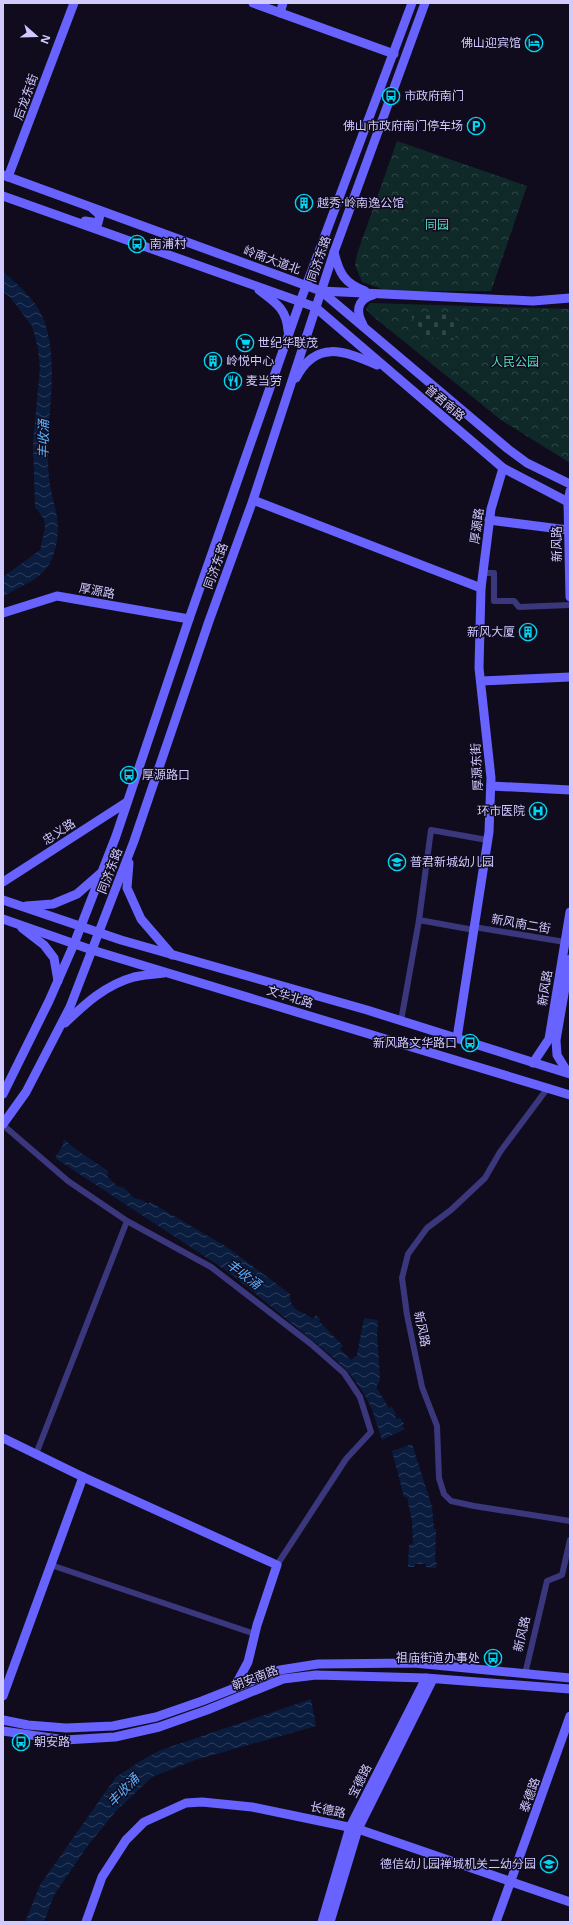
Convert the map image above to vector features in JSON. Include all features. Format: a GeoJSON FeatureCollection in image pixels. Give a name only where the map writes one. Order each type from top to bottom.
{"type":"FeatureCollection","features":[{"type":"Feature","properties":{"kind":"main road","name":"后龙东街"},"geometry":{"type":"LineString","coordinates":[[6,176],[74,3]]}},
{"type":"Feature","properties":{"kind":"main road"},"geometry":{"type":"LineString","coordinates":[[253,3],[394,54]]}},
{"type":"Feature","properties":{"kind":"main road"},"geometry":{"type":"LineString","coordinates":[[280,13],[284,3]]}},
{"type":"Feature","properties":{"kind":"main road","name":"同济东路"},"geometry":{"type":"LineString","coordinates":[[3,1094],[58,981],[102,872],[306,285],[412,3]]}},
{"type":"Feature","properties":{"kind":"main road","name":"同济东路"},"geometry":{"type":"LineString","coordinates":[[3,1124],[26,1092],[70,1007],[129,855],[252,500],[334,252],[425,3]]}},
{"type":"Feature","properties":{"kind":"main road","name":"岭南大道北"},"geometry":{"type":"LineString","coordinates":[[6,176],[321,291],[533,301],[570,298]]}},
{"type":"Feature","properties":{"kind":"main road"},"geometry":{"type":"LineString","coordinates":[[3,196],[315,307]]}},
{"type":"Feature","properties":{"kind":"main road"},"geometry":{"type":"LineString","coordinates":[[53,214],[66,214],[88,222],[98,223],[100,215],[92,208]]}},
{"type":"Feature","properties":{"kind":"main road"},"geometry":{"type":"LineString","coordinates":[[334,252],[341,274],[356,288],[376,294]]}},
{"type":"Feature","properties":{"kind":"main road"},"geometry":{"type":"LineString","coordinates":[[251,285],[279,306],[288,319],[289,335]]}},
{"type":"Feature","properties":{"kind":"main road","name":"普君南路"},"geometry":{"type":"LineString","coordinates":[[321,291],[365,330],[508,449],[527,463],[570,484]]}},
{"type":"Feature","properties":{"kind":"main road"},"geometry":{"type":"LineString","coordinates":[[365,330],[358,317],[360,301],[376,294]]}},
{"type":"Feature","properties":{"kind":"main road","name":"普君南路"},"geometry":{"type":"LineString","coordinates":[[315,307],[503,468],[569,502]]}},
{"type":"Feature","properties":{"kind":"main road"},"geometry":{"type":"LineString","coordinates":[[286,397],[300,370],[313,355],[329,351],[343,352],[386,368]]}},
{"type":"Feature","properties":{"kind":"main road","name":"厚源路"},"geometry":{"type":"LineString","coordinates":[[481,588],[491,509],[503,468]]}},
{"type":"Feature","properties":{"kind":"main road","name":"新风路"},"geometry":{"type":"LineString","coordinates":[[570,491],[568,530],[570,597]]}},
{"type":"Feature","properties":{"kind":"main road"},"geometry":{"type":"LineString","coordinates":[[252,500],[481,588]]}},
{"type":"Feature","properties":{"kind":"main road"},"geometry":{"type":"LineString","coordinates":[[489,520],[568,530]]}},
{"type":"Feature","properties":{"kind":"main road","name":"厚源东街"},"geometry":{"type":"LineString","coordinates":[[456,1038],[487,840],[490,786],[479,668],[481,588]]}},
{"type":"Feature","properties":{"kind":"main road","name":"厚源路"},"geometry":{"type":"LineString","coordinates":[[3,614],[57,596],[189,619]]}},
{"type":"Feature","properties":{"kind":"main road"},"geometry":{"type":"LineString","coordinates":[[481,681],[570,677]]}},
{"type":"Feature","properties":{"kind":"main road"},"geometry":{"type":"LineString","coordinates":[[490,786],[570,790]]}},
{"type":"Feature","properties":{"kind":"main road","name":"忠义路"},"geometry":{"type":"LineString","coordinates":[[3,882],[127,802]]}},
{"type":"Feature","properties":{"kind":"main road"},"geometry":{"type":"LineString","coordinates":[[129,855],[127,888],[141,919],[172,955]]}},
{"type":"Feature","properties":{"kind":"main road"},"geometry":{"type":"LineString","coordinates":[[20,906],[53,904],[77,894],[102,872]]}},
{"type":"Feature","properties":{"kind":"main road","name":"文华北路"},"geometry":{"type":"LineString","coordinates":[[3,900],[81,927],[172,955],[401,1021],[569,1073]]}},
{"type":"Feature","properties":{"kind":"main road","name":"新风路"},"geometry":{"type":"LineString","coordinates":[[533,1063],[549,1039],[570,912]]}},
{"type":"Feature","properties":{"kind":"main road","name":"文华北路"},"geometry":{"type":"LineString","coordinates":[[3,919],[92,950],[570,1095]]}},
{"type":"Feature","properties":{"kind":"main road"},"geometry":{"type":"LineString","coordinates":[[14,923],[44,945],[54,958],[58,981]]}},
{"type":"Feature","properties":{"kind":"main road","name":"新风路"},"geometry":{"type":"LineString","coordinates":[[569,1073],[557,1055],[556,1040],[570,963]]}},
{"type":"Feature","properties":{"kind":"main road"},"geometry":{"type":"LineString","coordinates":[[58,1030],[87,1002],[111,986],[134,977],[168,973]]}},
{"type":"Feature","properties":{"kind":"main road"},"geometry":{"type":"LineString","coordinates":[[3,1438],[83,1477],[277,1565],[255,1634],[248,1662],[234,1688]]}},
{"type":"Feature","properties":{"kind":"main road"},"geometry":{"type":"LineString","coordinates":[[3,1696],[83,1477]]}},
{"type":"Feature","properties":{"kind":"main road","name":"朝安南路"},"geometry":{"type":"LineString","coordinates":[[3,1720],[28,1725],[66,1728],[113,1726],[156,1717],[280,1670],[318,1664],[414,1664],[570,1678]]}},
{"type":"Feature","properties":{"kind":"main road","name":"朝安南路"},"geometry":{"type":"LineString","coordinates":[[3,1731],[65,1740],[115,1737],[159,1727],[207,1710],[283,1679],[316,1675],[430,1679],[570,1689]]}},
{"type":"Feature","properties":{"kind":"main road","name":"宝德路"},"geometry":{"type":"LineString","coordinates":[[322,1922],[354,1828],[430,1679]]}},
{"type":"Feature","properties":{"kind":"main road","name":"泰德路"},"geometry":{"type":"LineString","coordinates":[[496,1922],[570,1716]]}},
{"type":"Feature","properties":{"kind":"main road","name":"长德路"},"geometry":{"type":"LineString","coordinates":[[86,1922],[102,1878],[126,1840],[144,1822],[186,1803],[202,1802],[252,1807],[354,1828],[570,1902]]}},
{"type":"Feature","properties":{"kind":"main road","name":"宝德路"},"geometry":{"type":"LineString","coordinates":[[330,1922],[354,1828]]}},
{"type":"Feature","properties":{"kind":"main road","name":"长德路"},"geometry":{"type":"LineString","coordinates":[[89,1922],[104,1884],[102,1878]]}},
{"type":"Feature","properties":{"kind":"main road","name":"泰德路"},"geometry":{"type":"LineString","coordinates":[[501,1922],[506,1907],[511,1882]]}},
{"type":"Feature","properties":{"kind":"street"},"geometry":{"type":"LineString","coordinates":[[483,573],[494,573],[494,600],[514,601],[519,607],[570,605]]}},
{"type":"Feature","properties":{"kind":"street"},"geometry":{"type":"LineString","coordinates":[[401,1021],[419,920],[431,830],[487,840]]}},
{"type":"Feature","properties":{"kind":"street","name":"新风南二街"},"geometry":{"type":"LineString","coordinates":[[419,920],[565,942]]}},
{"type":"Feature","properties":{"kind":"street","name":"新风路"},"geometry":{"type":"LineString","coordinates":[[547,1089],[500,1152],[485,1178],[451,1210],[427,1228],[408,1254],[402,1278],[407,1315],[422,1387],[437,1426],[439,1478],[444,1494],[451,1501],[474,1506],[570,1521]]}},
{"type":"Feature","properties":{"kind":"street"},"geometry":{"type":"LineString","coordinates":[[3,1124],[68,1181],[127,1221],[210,1267],[252,1298],[311,1344],[344,1373],[360,1397],[371,1432],[346,1459],[277,1565]]}},
{"type":"Feature","properties":{"kind":"street"},"geometry":{"type":"LineString","coordinates":[[36,1454],[127,1221]]}},
{"type":"Feature","properties":{"kind":"street","name":"新风路"},"geometry":{"type":"LineString","coordinates":[[525,1674],[547,1581],[562,1574],[570,1540]]}},
{"type":"Feature","properties":{"kind":"street"},"geometry":{"type":"LineString","coordinates":[[51,1564],[255,1634]]}},
{"type":"Feature","properties":{"kind":"green space","name":"同园"},"geometry":{"type":"Polygon","coordinates":[[[397,141],[527,186],[491,291],[388,291],[362,282],[355,265],[357,254],[397,141]]]}},
{"type":"Feature","properties":{"kind":"green space","name":"人民公园"},"geometry":{"type":"Polygon","coordinates":[[[370,303],[570,309],[570,463],[501,420],[370,314],[366,309],[370,303]]]}},
{"type":"Feature","properties":{"kind":"green space"},"geometry":{"type":"Polygon","coordinates":[[[455,314],[455,340],[427,337],[411,316],[455,314]]]}},
{"type":"Feature","properties":{"kind":"water","name":"丰收涌"},"geometry":{"type":"Polygon","coordinates":[[[3,272],[22,289],[38,308],[45,323],[50,342],[52,380],[48,459],[50,488],[58,523],[58,532],[54,553],[45,570],[33,580],[3,597],[3,577],[40,550],[45,528],[44,519],[35,507],[33,442],[40,369],[38,348],[32,326],[10,297],[3,292],[3,272]]]}},
{"type":"Feature","properties":{"kind":"water","name":"丰收涌"},"geometry":{"type":"Polygon","coordinates":[[[64,1139],[108,1171],[107,1176],[117,1186],[124,1188],[134,1198],[142,1200],[148,1204],[150,1202],[227,1247],[290,1294],[290,1300],[294,1308],[313,1319],[316,1315],[320,1319],[319,1321],[343,1346],[340,1349],[351,1360],[357,1355],[364,1318],[378,1320],[377,1334],[380,1380],[376,1387],[389,1408],[392,1407],[397,1419],[400,1418],[404,1424],[402,1426],[405,1429],[382,1440],[372,1409],[364,1394],[351,1375],[334,1358],[230,1273],[55,1158],[63,1145],[64,1139]]]}},
{"type":"Feature","properties":{"kind":"water"},"geometry":{"type":"Polygon","coordinates":[[[412,1444],[432,1507],[434,1529],[436,1529],[436,1568],[426,1567],[426,1564],[415,1564],[414,1567],[408,1567],[409,1545],[413,1544],[412,1521],[407,1497],[404,1497],[392,1451],[412,1444]]]}},
{"type":"Feature","properties":{"kind":"water","name":"丰收涌"},"geometry":{"type":"Polygon","coordinates":[[[311,1699],[316,1726],[195,1760],[152,1777],[116,1811],[89,1844],[54,1895],[44,1922],[25,1922],[40,1885],[116,1777],[147,1757],[161,1750],[311,1699]]]}},
{"type":"Feature","properties":{"kind":"place","name":"佛山迎宾馆"},"geometry":{"type":"Point","coordinates":[534,43]}},
{"type":"Feature","properties":{"kind":"place","name":"市政府南门"},"geometry":{"type":"Point","coordinates":[391,96]}},
{"type":"Feature","properties":{"kind":"place","name":"佛山市政府南门停车场"},"geometry":{"type":"Point","coordinates":[476,126]}},
{"type":"Feature","properties":{"kind":"place","name":"越秀·岭南逸公馆"},"geometry":{"type":"Point","coordinates":[304,203]}},
{"type":"Feature","properties":{"kind":"place","name":"南浦村"},"geometry":{"type":"Point","coordinates":[137,244]}},
{"type":"Feature","properties":{"kind":"place","name":"世纪华联茂"},"geometry":{"type":"Point","coordinates":[245,343]}},
{"type":"Feature","properties":{"kind":"place","name":"岭悦中心"},"geometry":{"type":"Point","coordinates":[213,361]}},
{"type":"Feature","properties":{"kind":"place","name":"麦当劳"},"geometry":{"type":"Point","coordinates":[233,381]}},
{"type":"Feature","properties":{"kind":"place","name":"新风大厦"},"geometry":{"type":"Point","coordinates":[528,632]}},
{"type":"Feature","properties":{"kind":"place","name":"厚源路口"},"geometry":{"type":"Point","coordinates":[129,775]}},
{"type":"Feature","properties":{"kind":"place","name":"环市医院"},"geometry":{"type":"Point","coordinates":[538,811]}},
{"type":"Feature","properties":{"kind":"place","name":"普君新城幼儿园"},"geometry":{"type":"Point","coordinates":[397,862]}},
{"type":"Feature","properties":{"kind":"place","name":"新风路文华路口"},"geometry":{"type":"Point","coordinates":[470,1043]}},
{"type":"Feature","properties":{"kind":"place","name":"祖庙街道办事处"},"geometry":{"type":"Point","coordinates":[493,1658]}},
{"type":"Feature","properties":{"kind":"place","name":"朝安路"},"geometry":{"type":"Point","coordinates":[21,1742]}},
{"type":"Feature","properties":{"kind":"place","name":"德信幼儿园禅城机关二幼分园"},"geometry":{"type":"Point","coordinates":[549,1864]}}]}
